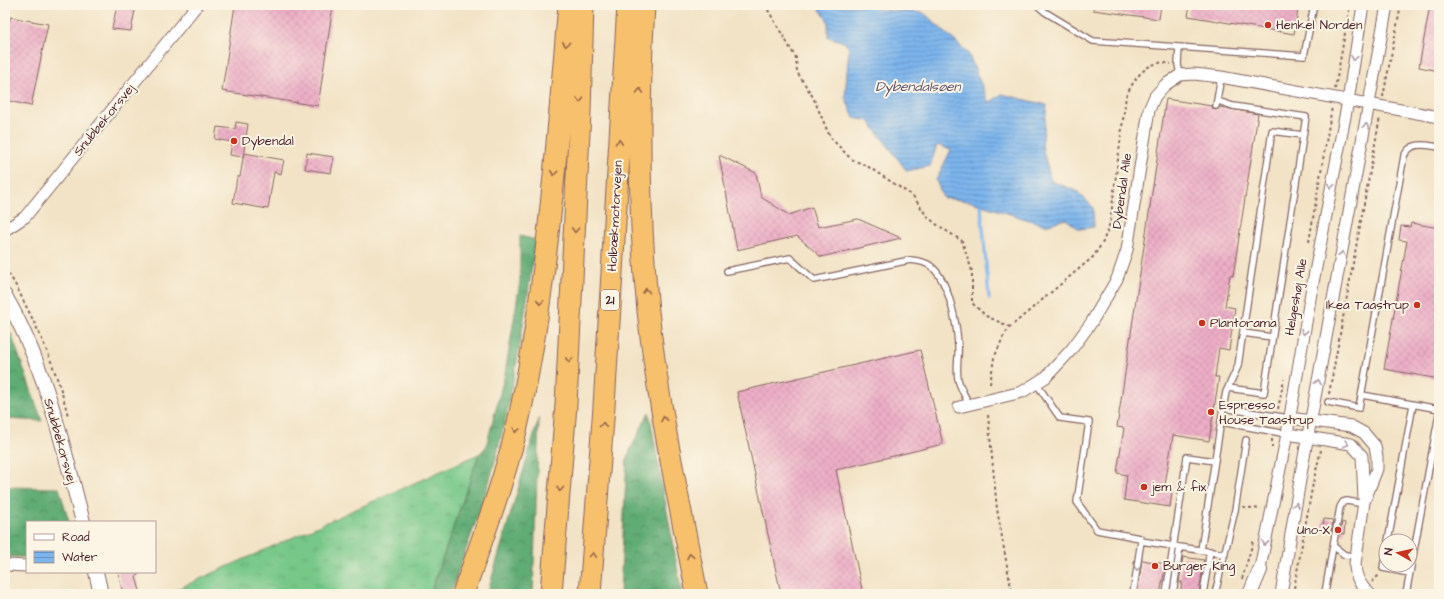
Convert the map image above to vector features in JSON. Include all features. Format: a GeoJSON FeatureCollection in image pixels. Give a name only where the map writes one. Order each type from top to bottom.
{"type":"FeatureCollection","features":[{"type":"Feature","properties":{"kind":"highway"},"geometry":{"type":"LineString","coordinates":[[463,594],[502,483],[528,376],[548,247],[570,5]]}},
{"type":"Feature","properties":{"kind":"highway"},"geometry":{"type":"LineString","coordinates":[[551,594],[566,405],[580,120],[583,5]]}},
{"type":"Feature","properties":{"kind":"highway","name":"Holbækmotorvejen"},"geometry":{"type":"LineString","coordinates":[[590,594],[604,406],[628,5]]}},
{"type":"Feature","properties":{"kind":"highway"},"geometry":{"type":"LineString","coordinates":[[644,5],[641,45],[639,150],[642,238],[648,310],[657,380],[697,594]]}},
{"type":"Feature","properties":{"kind":"street","name":"Snubbekorsvej"},"geometry":{"type":"LineString","coordinates":[[5,230],[25,217],[197,5]]}},
{"type":"Feature","properties":{"kind":"street","name":"Helgeshøj Alle"},"geometry":{"type":"LineString","coordinates":[[1255,594],[1287,434],[1311,293],[1348,101],[1363,5]]}},
{"type":"Feature","properties":{"kind":"street"},"geometry":{"type":"LineString","coordinates":[[1281,594],[1311,420],[1388,5]]}},
{"type":"Feature","properties":{"kind":"street"},"geometry":{"type":"LineString","coordinates":[[1179,69],[1194,74],[1221,77],[1439,117]]}},
{"type":"Feature","properties":{"kind":"street","name":"Dybendal Alle"},"geometry":{"type":"LineString","coordinates":[[964,405],[1022,392],[1046,377],[1071,350],[1091,323],[1117,279],[1127,250],[1149,110],[1155,96],[1179,69]]}},
{"type":"Feature","properties":{"kind":"street","name":"Snubbekorsvej"},"geometry":{"type":"LineString","coordinates":[[5,296],[16,314],[38,364],[58,428],[83,521]]}},
{"type":"Feature","properties":{"kind":"street"},"geometry":{"type":"LineString","coordinates":[[1289,418],[1351,426],[1364,433],[1375,446],[1377,457],[1377,469],[1364,503]]}},
{"type":"Feature","properties":{"kind":"street"},"geometry":{"type":"LineString","coordinates":[[1287,434],[1351,444],[1362,456],[1364,503],[1355,572],[1359,582],[1370,594]]}},
{"type":"Feature","properties":{"kind":"street"},"geometry":{"type":"LineString","coordinates":[[5,565],[26,566]]}},
{"type":"Feature","properties":{"kind":"street"},"geometry":{"type":"LineString","coordinates":[[1250,594],[1260,570]]}},
{"type":"Feature","properties":{"kind":"street"},"geometry":{"type":"LineString","coordinates":[[96,573],[101,594]]}},
{"type":"Feature","properties":{"kind":"lane"},"geometry":{"type":"LineString","coordinates":[[1037,5],[1045,12],[1093,41],[1304,56],[1314,5]]}},
{"type":"Feature","properties":{"kind":"lane"},"geometry":{"type":"LineString","coordinates":[[1179,47],[1179,69]]}},
{"type":"Feature","properties":{"kind":"lane"},"geometry":{"type":"LineString","coordinates":[[1221,77],[1217,104],[1306,117],[1264,393],[1228,388]]}},
{"type":"Feature","properties":{"kind":"lane"},"geometry":{"type":"LineString","coordinates":[[1201,550],[1223,408],[1228,388],[1238,366],[1272,131],[1303,135]]}},
{"type":"Feature","properties":{"kind":"lane"},"geometry":{"type":"LineString","coordinates":[[1328,402],[1359,408],[1404,156],[1409,148],[1417,144],[1439,147]]}},
{"type":"Feature","properties":{"kind":"lane"},"geometry":{"type":"LineString","coordinates":[[727,271],[790,258],[814,280],[910,260],[928,264],[934,268],[942,281],[951,304],[958,345],[958,378],[962,390],[964,405]]}},
{"type":"Feature","properties":{"kind":"lane"},"geometry":{"type":"LineString","coordinates":[[1243,333],[1272,337]]}},
{"type":"Feature","properties":{"kind":"lane"},"geometry":{"type":"LineString","coordinates":[[1036,383],[1060,418],[1089,422],[1077,502],[1097,530],[1140,538],[1141,541],[1225,554]]}},
{"type":"Feature","properties":{"kind":"lane"},"geometry":{"type":"LineString","coordinates":[[1362,395],[1439,409]]}},
{"type":"Feature","properties":{"kind":"lane"},"geometry":{"type":"LineString","coordinates":[[1389,533],[1413,405]]}},
{"type":"Feature","properties":{"kind":"lane"},"geometry":{"type":"LineString","coordinates":[[1223,408],[1289,418]]}},
{"type":"Feature","properties":{"kind":"lane"},"geometry":{"type":"LineString","coordinates":[[1417,533],[1439,414]]}},
{"type":"Feature","properties":{"kind":"lane"},"geometry":{"type":"LineString","coordinates":[[1221,422],[1287,434]]}},
{"type":"Feature","properties":{"kind":"lane"},"geometry":{"type":"LineString","coordinates":[[1215,594],[1236,506],[1246,440]]}},
{"type":"Feature","properties":{"kind":"lane"},"geometry":{"type":"LineString","coordinates":[[1166,594],[1187,456],[1215,461]]}},
{"type":"Feature","properties":{"kind":"lane"},"geometry":{"type":"LineString","coordinates":[[1325,593],[1340,506],[1343,502],[1347,501],[1364,503]]}},
{"type":"Feature","properties":{"kind":"lane"},"geometry":{"type":"LineString","coordinates":[[1133,594],[1141,541]]}},
{"type":"Feature","properties":{"kind":"lane"},"geometry":{"type":"LineString","coordinates":[[1333,546],[1345,555],[1356,556]]}},
{"type":"Feature","properties":{"kind":"lane"},"geometry":{"type":"LineString","coordinates":[[1173,594],[1180,547]]}},
{"type":"Feature","properties":{"kind":"lane"},"geometry":{"type":"LineString","coordinates":[[1203,594],[1210,551]]}},
{"type":"Feature","properties":{"kind":"lane"},"geometry":{"type":"LineString","coordinates":[[1406,594],[1410,573]]}},
{"type":"Feature","properties":{"kind":"path"},"geometry":{"type":"LineString","coordinates":[[764,5],[796,58],[796,72],[813,96],[830,137],[851,159],[868,166],[913,196],[926,215],[936,224],[962,241],[972,271],[972,303],[986,316],[1010,327]]}},
{"type":"Feature","properties":{"kind":"path"},"geometry":{"type":"LineString","coordinates":[[1308,246],[1350,5]]}},
{"type":"Feature","properties":{"kind":"path"},"geometry":{"type":"LineString","coordinates":[[1328,402],[1381,107],[1401,5]]}},
{"type":"Feature","properties":{"kind":"path"},"geometry":{"type":"LineString","coordinates":[[990,384],[994,358],[1004,335],[1010,327],[1093,257],[1103,242],[1110,223],[1126,96],[1135,79],[1150,66],[1160,63],[1179,69]]}},
{"type":"Feature","properties":{"kind":"path"},"geometry":{"type":"LineString","coordinates":[[988,415],[996,509],[1012,594]]}},
{"type":"Feature","properties":{"kind":"path"},"geometry":{"type":"LineString","coordinates":[[1293,594],[1313,483],[1323,440]]}},
{"type":"Feature","properties":{"kind":"path"},"geometry":{"type":"LineString","coordinates":[[1250,508],[1261,509],[1260,516]]}},
{"type":"Feature","properties":{"kind":"path"},"geometry":{"type":"LineString","coordinates":[[1242,581],[1254,538]]}},
{"type":"Feature","properties":{"kind":"green space"},"geometry":{"type":"Polygon","coordinates":[[[520,236],[536,240],[524,322],[503,431],[486,492],[451,594],[430,594],[479,454],[486,447],[505,374],[520,282],[520,236]]]}},
{"type":"Feature","properties":{"kind":"green space"},"geometry":{"type":"Polygon","coordinates":[[[5,323],[12,336],[42,421],[5,419],[5,323]]]}},
{"type":"Feature","properties":{"kind":"green space"},"geometry":{"type":"Polygon","coordinates":[[[649,412],[682,594],[620,594],[627,457],[649,412]]]}},
{"type":"Feature","properties":{"kind":"green space"},"geometry":{"type":"Polygon","coordinates":[[[539,418],[533,594],[487,594],[539,418]]]}},
{"type":"Feature","properties":{"kind":"green space"},"geometry":{"type":"Polygon","coordinates":[[[479,454],[430,594],[174,594],[173,591],[479,454]]]}},
{"type":"Feature","properties":{"kind":"green space"},"geometry":{"type":"Polygon","coordinates":[[[5,487],[59,488],[69,521],[26,521],[26,557],[5,557],[5,487]]]}},
{"type":"Feature","properties":{"kind":"water","name":"Dybendalsøen"},"geometry":{"type":"Polygon","coordinates":[[[817,5],[873,5],[875,9],[924,13],[968,53],[989,103],[1002,94],[1047,105],[1042,146],[1051,181],[1077,191],[1093,207],[1094,227],[1079,229],[1066,219],[1045,225],[969,201],[943,198],[936,180],[951,150],[937,145],[930,166],[907,171],[869,121],[854,118],[845,97],[849,48],[844,42],[828,37],[828,21],[817,5]]]}},
{"type":"Feature","properties":{"kind":"building"},"geometry":{"type":"Polygon","coordinates":[[[117,5],[136,5],[131,31],[112,29],[117,5]]]}},
{"type":"Feature","properties":{"kind":"building"},"geometry":{"type":"Polygon","coordinates":[[[235,5],[333,5],[318,106],[222,91],[235,5]]]}},
{"type":"Feature","properties":{"kind":"building"},"geometry":{"type":"Polygon","coordinates":[[[1094,5],[1161,5],[1159,19],[1093,10],[1094,5]]]}},
{"type":"Feature","properties":{"kind":"building","name":"Henkel Norden"},"geometry":{"type":"Polygon","coordinates":[[[1190,5],[1299,5],[1294,34],[1188,16],[1190,5]]]}},
{"type":"Feature","properties":{"kind":"building"},"geometry":{"type":"Polygon","coordinates":[[[1430,5],[1439,5],[1439,71],[1419,67],[1430,5]]]}},
{"type":"Feature","properties":{"kind":"building"},"geometry":{"type":"Polygon","coordinates":[[[10,17],[48,24],[31,106],[5,100],[5,43],[10,17]]]}},
{"type":"Feature","properties":{"kind":"building"},"geometry":{"type":"Polygon","coordinates":[[[1166,99],[1212,106],[1213,109],[1216,110],[1220,107],[1258,114],[1233,276],[1230,275],[1225,306],[1235,308],[1229,350],[1219,348],[1215,377],[1219,377],[1209,441],[1173,435],[1164,491],[1172,492],[1170,507],[1124,500],[1127,475],[1117,473],[1124,428],[1117,427],[1166,99]]]}},
{"type":"Feature","properties":{"kind":"building","name":"Dybendal"},"geometry":{"type":"Polygon","coordinates":[[[236,122],[248,124],[243,157],[230,155],[232,142],[215,139],[217,127],[235,129],[236,122]]]}},
{"type":"Feature","properties":{"kind":"building"},"geometry":{"type":"Polygon","coordinates":[[[244,153],[284,160],[281,174],[274,172],[268,209],[233,203],[237,177],[240,177],[244,153]]]}},
{"type":"Feature","properties":{"kind":"building"},"geometry":{"type":"Polygon","coordinates":[[[307,153],[334,157],[331,173],[305,169],[307,153]]]}},
{"type":"Feature","properties":{"kind":"building"},"geometry":{"type":"Polygon","coordinates":[[[719,155],[756,173],[761,197],[789,215],[812,207],[818,227],[858,219],[901,238],[821,257],[797,236],[737,250],[719,155]]]}},
{"type":"Feature","properties":{"kind":"building","name":"Ikea Taastrup"},"geometry":{"type":"Polygon","coordinates":[[[1411,223],[1439,228],[1439,379],[1384,369],[1407,241],[1399,240],[1401,226],[1410,227],[1411,223]]]}},
{"type":"Feature","properties":{"kind":"building"},"geometry":{"type":"Polygon","coordinates":[[[920,350],[943,444],[836,470],[863,594],[781,594],[737,392],[920,350]]]}},
{"type":"Feature","properties":{"kind":"building"},"geometry":{"type":"Polygon","coordinates":[[[1324,519],[1333,520],[1331,532],[1322,530],[1324,519]]]}},
{"type":"Feature","properties":{"kind":"building"},"geometry":{"type":"Polygon","coordinates":[[[1342,522],[1345,523],[1344,534],[1340,533],[1342,522]]]}},
{"type":"Feature","properties":{"kind":"building"},"geometry":{"type":"Polygon","coordinates":[[[1183,557],[1204,560],[1199,594],[1180,594],[1182,582],[1179,582],[1183,557]]]}},
{"type":"Feature","properties":{"kind":"building"},"geometry":{"type":"Polygon","coordinates":[[[1142,560],[1166,564],[1160,594],[1137,594],[1142,560]]]}},
{"type":"Feature","properties":{"kind":"building"},"geometry":{"type":"Polygon","coordinates":[[[118,573],[139,573],[136,577],[141,594],[123,594],[118,573]]]}},
{"type":"Feature","properties":{"kind":"waterway"},"geometry":{"type":"LineString","coordinates":[[981,205],[989,298]]}},
{"type":"Feature","properties":{"kind":"place","name":"Henkel Norden"},"geometry":{"type":"Point","coordinates":[1268,25]}},
{"type":"Feature","properties":{"kind":"place","name":"Dybendal"},"geometry":{"type":"Point","coordinates":[234,141]}},
{"type":"Feature","properties":{"kind":"place","name":"Ikea Taastrup"},"geometry":{"type":"Point","coordinates":[1417,305]}},
{"type":"Feature","properties":{"kind":"place","name":"Plantorama"},"geometry":{"type":"Point","coordinates":[1202,323]}},
{"type":"Feature","properties":{"kind":"place","name":"Espresso House Taastrup"},"geometry":{"type":"Point","coordinates":[1211,412]}},
{"type":"Feature","properties":{"kind":"place","name":"jem & fix"},"geometry":{"type":"Point","coordinates":[1144,487]}},
{"type":"Feature","properties":{"kind":"place","name":"Uno-X"},"geometry":{"type":"Point","coordinates":[1338,530]}},
{"type":"Feature","properties":{"kind":"place","name":"Burger King"},"geometry":{"type":"Point","coordinates":[1155,566]}}]}
